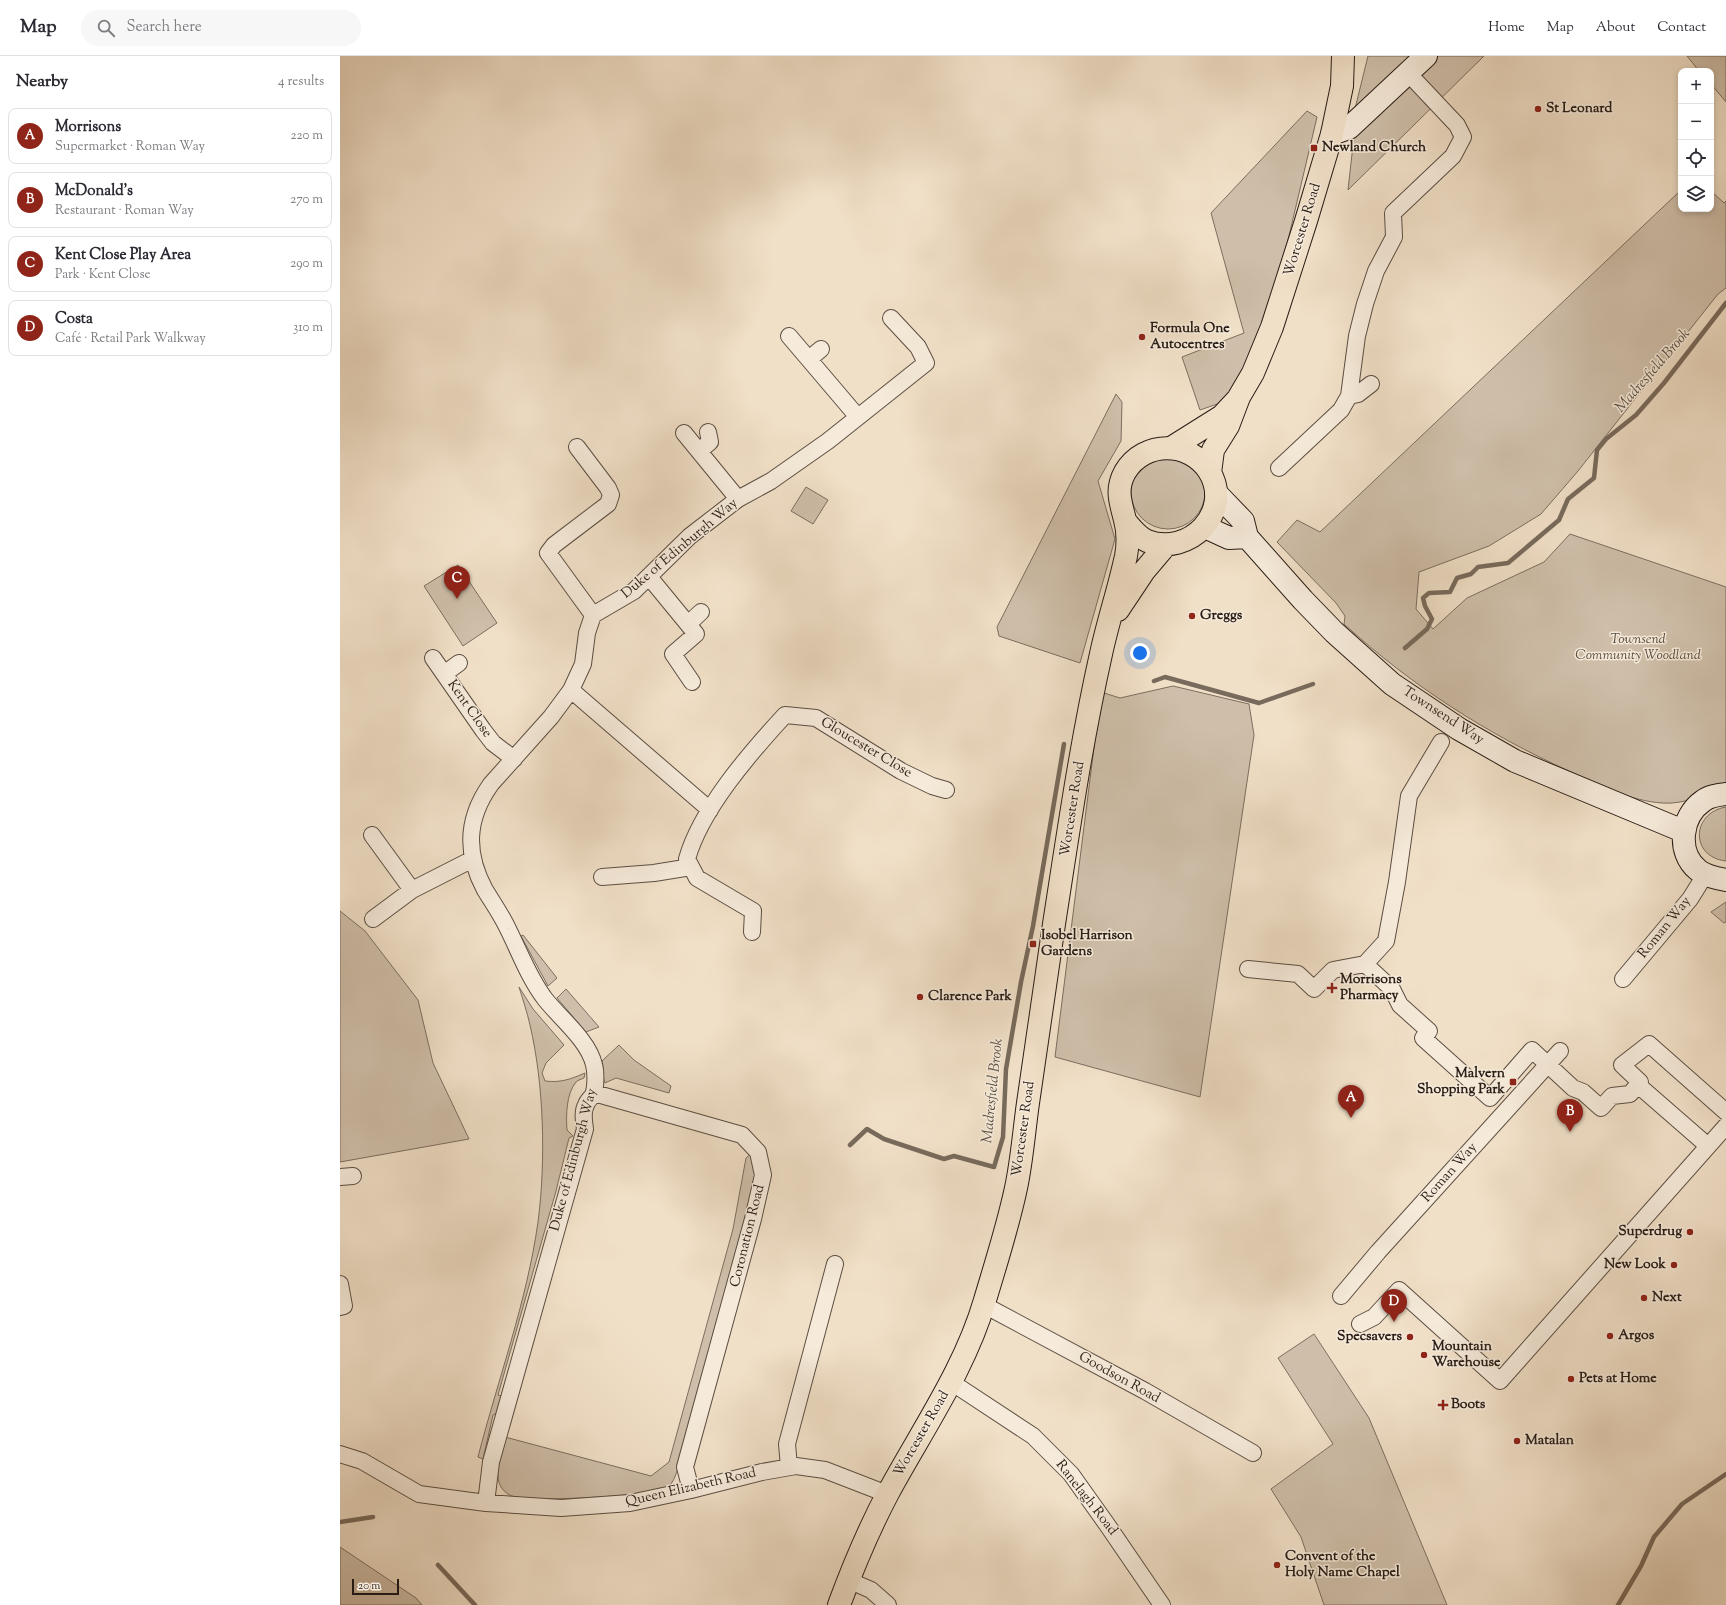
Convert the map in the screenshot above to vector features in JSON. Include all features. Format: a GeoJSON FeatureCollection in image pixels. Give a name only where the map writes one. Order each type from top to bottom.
{"type":"FeatureCollection","features":[{"type":"Feature","properties":{"kind":"highway","name":"Worcester Road"},"geometry":{"type":"LineString","coordinates":[[1239,397],[1252,373],[1272,327],[1332,134],[1342,86],[1343,56]]}},
{"type":"Feature","properties":{"kind":"highway"},"geometry":{"type":"LineString","coordinates":[[1171,448],[1222,416],[1239,397]]}},
{"type":"Feature","properties":{"kind":"highway"},"geometry":{"type":"LineString","coordinates":[[1126,522],[1136,533],[1147,540],[1166,545],[1177,544],[1191,538],[1205,527],[1210,520],[1216,504],[1213,483],[1213,450],[1228,426],[1239,397]]}},
{"type":"Feature","properties":{"kind":"highway"},"geometry":{"type":"LineString","coordinates":[[1110,622],[1127,552],[1126,522],[1119,504],[1120,486],[1126,471],[1139,456],[1155,449],[1171,448],[1190,453],[1200,460],[1213,483]]}},
{"type":"Feature","properties":{"kind":"highway"},"geometry":{"type":"LineString","coordinates":[[1110,622],[1144,571],[1166,545]]}},
{"type":"Feature","properties":{"kind":"highway","name":"Worcester Road"},"geometry":{"type":"LineString","coordinates":[[839,1605],[865,1539],[887,1494],[951,1382],[984,1305],[1016,1188],[1054,923],[1089,715],[1101,651],[1110,622]]}},
{"type":"Feature","properties":{"kind":"main road"},"geometry":{"type":"LineString","coordinates":[[1332,134],[1349,128],[1426,56]]}},
{"type":"Feature","properties":{"kind":"main road"},"geometry":{"type":"LineString","coordinates":[[1205,527],[1229,538],[1247,537],[1243,521],[1213,483]]}},
{"type":"Feature","properties":{"kind":"main road","name":"Townsend Way"},"geometry":{"type":"LineString","coordinates":[[1247,537],[1303,600],[1359,655],[1392,684],[1452,724],[1515,761],[1683,831]]}},
{"type":"Feature","properties":{"kind":"main road"},"geometry":{"type":"LineString","coordinates":[[1726,794],[1703,800],[1692,810],[1683,831],[1686,854],[1697,869],[1705,875],[1726,880]]}},
{"type":"Feature","properties":{"kind":"street"},"geometry":{"type":"LineString","coordinates":[[1279,468],[1341,410],[1349,396],[1357,336],[1365,304],[1376,271],[1394,237],[1393,213],[1453,156],[1463,137],[1457,125],[1408,73]]}},
{"type":"Feature","properties":{"kind":"street","name":"Duke of Edinburgh Way"},"geometry":{"type":"LineString","coordinates":[[486,1503],[491,1462],[542,1276],[585,1128],[583,1115],[586,1105],[594,1093],[594,1064],[579,1038],[545,999],[521,959],[508,929],[484,888],[473,860],[471,836],[472,818],[482,796],[551,717],[571,690],[583,664],[587,633],[593,616],[634,592],[650,578],[690,536],[738,499],[771,481],[828,441],[857,416],[926,364],[918,347],[891,318]]}},
{"type":"Feature","properties":{"kind":"street"},"geometry":{"type":"LineString","coordinates":[[789,336],[815,354],[857,416]]}},
{"type":"Feature","properties":{"kind":"street"},"geometry":{"type":"LineString","coordinates":[[1349,396],[1358,394],[1371,384]]}},
{"type":"Feature","properties":{"kind":"street"},"geometry":{"type":"LineString","coordinates":[[699,451],[710,442],[708,432]]}},
{"type":"Feature","properties":{"kind":"street"},"geometry":{"type":"LineString","coordinates":[[684,433],[738,499]]}},
{"type":"Feature","properties":{"kind":"street"},"geometry":{"type":"LineString","coordinates":[[577,447],[608,488],[611,495],[608,504],[554,545],[548,553],[593,616]]}},
{"type":"Feature","properties":{"kind":"street"},"geometry":{"type":"LineString","coordinates":[[650,578],[696,634],[673,654],[692,682]]}},
{"type":"Feature","properties":{"kind":"street"},"geometry":{"type":"LineString","coordinates":[[688,624],[701,612]]}},
{"type":"Feature","properties":{"kind":"street","name":"Kent Close"},"geometry":{"type":"LineString","coordinates":[[433,658],[493,743],[514,759]]}},
{"type":"Feature","properties":{"kind":"street","name":"Kent Close"},"geometry":{"type":"LineString","coordinates":[[444,674],[460,663]]}},
{"type":"Feature","properties":{"kind":"street"},"geometry":{"type":"LineString","coordinates":[[571,690],[710,810]]}},
{"type":"Feature","properties":{"kind":"street","name":"Gloucester Close"},"geometry":{"type":"LineString","coordinates":[[691,867],[687,859],[690,849],[710,810],[753,750],[785,715],[816,718],[901,771],[932,786],[946,790]]}},
{"type":"Feature","properties":{"kind":"street"},"geometry":{"type":"LineString","coordinates":[[1248,969],[1298,974],[1314,989],[1333,970],[1365,964],[1386,941],[1397,882],[1409,796],[1441,742]]}},
{"type":"Feature","properties":{"kind":"street"},"geometry":{"type":"LineString","coordinates":[[372,835],[412,890]]}},
{"type":"Feature","properties":{"kind":"street"},"geometry":{"type":"LineString","coordinates":[[373,919],[412,890],[473,860]]}},
{"type":"Feature","properties":{"kind":"street"},"geometry":{"type":"LineString","coordinates":[[602,877],[620,877],[691,867],[697,878],[753,911],[752,932]]}},
{"type":"Feature","properties":{"kind":"street","name":"Roman Way"},"geometry":{"type":"LineString","coordinates":[[1623,979],[1690,899],[1705,875]]}},
{"type":"Feature","properties":{"kind":"street"},"geometry":{"type":"LineString","coordinates":[[1365,964],[1392,990],[1400,1005],[1429,1031],[1423,1038],[1490,1098],[1532,1050],[1573,1088],[1583,1092],[1601,1108],[1612,1096],[1630,1094],[1638,1085],[1640,1082],[1622,1065],[1649,1044],[1726,1112]]}},
{"type":"Feature","properties":{"kind":"street","name":"Roman Way"},"geometry":{"type":"LineString","coordinates":[[1341,1296],[1378,1252],[1560,1051]]}},
{"type":"Feature","properties":{"kind":"street"},"geometry":{"type":"LineString","coordinates":[[1638,1085],[1708,1146]]}},
{"type":"Feature","properties":{"kind":"street","name":"Coronation Road"},"geometry":{"type":"LineString","coordinates":[[594,1093],[742,1135],[758,1152],[763,1174],[753,1219],[686,1461],[685,1467],[691,1490]]}},
{"type":"Feature","properties":{"kind":"street"},"geometry":{"type":"LineString","coordinates":[[1360,1324],[1374,1317],[1399,1290],[1500,1381],[1726,1126]]}},
{"type":"Feature","properties":{"kind":"street"},"geometry":{"type":"LineString","coordinates":[[789,1467],[787,1444],[821,1290],[835,1264]]}},
{"type":"Feature","properties":{"kind":"street"},"geometry":{"type":"LineString","coordinates":[[340,1284],[344,1306],[340,1307]]}},
{"type":"Feature","properties":{"kind":"street","name":"Goodson Road"},"geometry":{"type":"LineString","coordinates":[[984,1305],[1145,1391],[1253,1453]]}},
{"type":"Feature","properties":{"kind":"street","name":"Ranelagh Road"},"geometry":{"type":"LineString","coordinates":[[951,1382],[976,1397],[1033,1436],[1070,1474],[1108,1526],[1162,1605]]}},
{"type":"Feature","properties":{"kind":"street","name":"Queen Elizabeth Road"},"geometry":{"type":"LineString","coordinates":[[340,1454],[362,1461],[419,1494],[486,1503],[561,1508],[630,1503],[796,1466],[826,1470],[887,1494]]}},
{"type":"Feature","properties":{"kind":"street"},"geometry":{"type":"LineString","coordinates":[[848,1580],[871,1590],[888,1605]]}},
{"type":"Feature","properties":{"kind":"green space"},"geometry":{"type":"Polygon","coordinates":[[[1368,56],[1484,56],[1348,190],[1353,145],[1352,121],[1368,56]]]}},
{"type":"Feature","properties":{"kind":"green space"},"geometry":{"type":"Polygon","coordinates":[[[1687,56],[1726,56],[1726,102],[1714,88],[1714,68],[1697,68],[1687,56]]]}},
{"type":"Feature","properties":{"kind":"green space"},"geometry":{"type":"Polygon","coordinates":[[[1307,111],[1317,117],[1288,240],[1259,337],[1236,385],[1226,401],[1200,410],[1182,357],[1244,333],[1211,213],[1307,111]]]}},
{"type":"Feature","properties":{"kind":"green space","name":"Townsend Community Woodland"},"geometry":{"type":"Polygon","coordinates":[[[1678,193],[1678,212],[1714,212],[1714,194],[1724,203],[1726,201],[1726,288],[1718,294],[1578,471],[1541,514],[1489,546],[1419,572],[1416,609],[1433,629],[1467,598],[1544,562],[1570,534],[1726,587],[1726,788],[1686,801],[1670,803],[1650,802],[1615,792],[1540,757],[1480,725],[1396,668],[1344,624],[1345,616],[1336,603],[1277,542],[1297,520],[1320,532],[1678,193]]]}},
{"type":"Feature","properties":{"kind":"green space"},"geometry":{"type":"Polygon","coordinates":[[[1116,394],[1122,402],[1121,441],[1098,481],[1115,539],[1080,663],[999,636],[997,627],[1116,394]]]}},
{"type":"Feature","properties":{"kind":"green space"},"geometry":{"type":"Polygon","coordinates":[[[1168,455],[1182,458],[1194,466],[1202,478],[1205,492],[1202,506],[1194,518],[1182,526],[1168,529],[1154,526],[1142,518],[1134,506],[1131,492],[1134,478],[1142,466],[1154,458],[1168,455]]]}},
{"type":"Feature","properties":{"kind":"green space"},"geometry":{"type":"Polygon","coordinates":[[[806,487],[828,500],[813,524],[791,511],[806,487]]]}},
{"type":"Feature","properties":{"kind":"green space"},"geometry":{"type":"Polygon","coordinates":[[[458,565],[497,623],[463,646],[424,586],[458,565]]]}},
{"type":"Feature","properties":{"kind":"green space"},"geometry":{"type":"Polygon","coordinates":[[[1173,686],[1249,704],[1254,735],[1200,1097],[1055,1057],[1101,692],[1120,698],[1173,686]]]}},
{"type":"Feature","properties":{"kind":"green space"},"geometry":{"type":"Polygon","coordinates":[[[1726,807],[1726,861],[1714,858],[1706,852],[1701,844],[1699,835],[1701,826],[1706,817],[1714,811],[1726,807]]]}},
{"type":"Feature","properties":{"kind":"green space"},"geometry":{"type":"Polygon","coordinates":[[[1726,902],[1726,922],[1724,923],[1711,912],[1726,902]]]}},
{"type":"Feature","properties":{"kind":"green space"},"geometry":{"type":"Polygon","coordinates":[[[340,911],[365,931],[418,1000],[433,1063],[469,1139],[340,1162],[340,911]]]}},
{"type":"Feature","properties":{"kind":"green space"},"geometry":{"type":"Polygon","coordinates":[[[523,935],[557,978],[548,986],[521,936],[523,935]]]}},
{"type":"Feature","properties":{"kind":"green space"},"geometry":{"type":"Polygon","coordinates":[[[519,987],[533,1009],[564,1045],[546,1063],[542,1073],[545,1081],[566,1080],[585,1073],[584,1078],[577,1081],[573,1087],[568,1099],[567,1130],[573,1136],[569,1138],[556,1191],[498,1395],[505,1397],[501,1411],[493,1415],[483,1459],[478,1457],[527,1281],[541,1198],[543,1148],[541,1097],[535,1048],[519,987]]]}},
{"type":"Feature","properties":{"kind":"green space"},"geometry":{"type":"Polygon","coordinates":[[[566,989],[599,1027],[586,1032],[557,998],[566,989]]]}},
{"type":"Feature","properties":{"kind":"green space"},"geometry":{"type":"Polygon","coordinates":[[[619,1045],[634,1060],[671,1086],[669,1093],[616,1078],[605,1083],[602,1061],[619,1045]]]}},
{"type":"Feature","properties":{"kind":"green space"},"geometry":{"type":"Polygon","coordinates":[[[752,1153],[758,1177],[680,1461],[672,1483],[666,1488],[656,1491],[617,1496],[545,1499],[514,1497],[508,1494],[501,1487],[498,1476],[499,1463],[505,1437],[651,1476],[669,1462],[733,1229],[746,1158],[752,1153]]]}},
{"type":"Feature","properties":{"kind":"green space"},"geometry":{"type":"Polygon","coordinates":[[[1314,1334],[1369,1418],[1447,1605],[1324,1605],[1301,1537],[1271,1489],[1333,1444],[1278,1358],[1314,1334]]]}},
{"type":"Feature","properties":{"kind":"green space"},"geometry":{"type":"Polygon","coordinates":[[[340,1547],[416,1598],[422,1605],[340,1605],[340,1547]]]}},
{"type":"Feature","properties":{"kind":"waterway","name":"Madresfield Brook"},"geometry":{"type":"LineString","coordinates":[[1405,648],[1427,629],[1432,619],[1425,606],[1423,598],[1429,593],[1450,592],[1457,578],[1471,574],[1478,567],[1508,563],[1559,520],[1568,499],[1594,478],[1597,450],[1606,439],[1636,415],[1664,383],[1726,303]]}},
{"type":"Feature","properties":{"kind":"waterway","name":"Madresfield Brook"},"geometry":{"type":"LineString","coordinates":[[1154,681],[1165,677],[1259,703],[1313,684]]}},
{"type":"Feature","properties":{"kind":"waterway","name":"Madresfield Brook"},"geometry":{"type":"LineString","coordinates":[[850,1145],[867,1129],[884,1139],[944,1159],[954,1156],[994,1167],[1003,1137],[1006,1069],[1021,982],[1033,926],[1064,744]]}},
{"type":"Feature","properties":{"kind":"waterway"},"geometry":{"type":"LineString","coordinates":[[1618,1605],[1641,1566],[1654,1537],[1682,1504],[1726,1474]]}},
{"type":"Feature","properties":{"kind":"waterway"},"geometry":{"type":"LineString","coordinates":[[340,1522],[373,1517]]}},
{"type":"Feature","properties":{"kind":"waterway"},"geometry":{"type":"LineString","coordinates":[[438,1565],[475,1605]]}},
{"type":"Feature","properties":{"kind":"place","name":"St Leonard"},"geometry":{"type":"Point","coordinates":[1538,109]}},
{"type":"Feature","properties":{"kind":"place","name":"Newland Church"},"geometry":{"type":"Point","coordinates":[1314,148]}},
{"type":"Feature","properties":{"kind":"place","name":"Formula One Autocentres"},"geometry":{"type":"Point","coordinates":[1142,337]}},
{"type":"Feature","properties":{"kind":"place","name":"Kent Close Play Area"},"geometry":{"type":"Point","coordinates":[457,599]}},
{"type":"Feature","properties":{"kind":"place","name":"Greggs"},"geometry":{"type":"Point","coordinates":[1192,616]}},
{"type":"Feature","properties":{"kind":"place","name":"Isobel Harrison Gardens"},"geometry":{"type":"Point","coordinates":[1033,944]}},
{"type":"Feature","properties":{"kind":"place","name":"Morrisons Pharmacy"},"geometry":{"type":"Point","coordinates":[1332,988]}},
{"type":"Feature","properties":{"kind":"place","name":"Clarence Park"},"geometry":{"type":"Point","coordinates":[920,997]}},
{"type":"Feature","properties":{"kind":"place","name":"Malvern Shopping Park"},"geometry":{"type":"Point","coordinates":[1513,1082]}},
{"type":"Feature","properties":{"kind":"place","name":"Morrisons"},"geometry":{"type":"Point","coordinates":[1351,1118]}},
{"type":"Feature","properties":{"kind":"place","name":"McDonald's"},"geometry":{"type":"Point","coordinates":[1570,1132]}},
{"type":"Feature","properties":{"kind":"place","name":"Superdrug"},"geometry":{"type":"Point","coordinates":[1690,1232]}},
{"type":"Feature","properties":{"kind":"place","name":"New Look"},"geometry":{"type":"Point","coordinates":[1674,1265]}},
{"type":"Feature","properties":{"kind":"place","name":"Next"},"geometry":{"type":"Point","coordinates":[1644,1298]}},
{"type":"Feature","properties":{"kind":"place","name":"Costa"},"geometry":{"type":"Point","coordinates":[1394,1322]}},
{"type":"Feature","properties":{"kind":"place","name":"Argos"},"geometry":{"type":"Point","coordinates":[1610,1336]}},
{"type":"Feature","properties":{"kind":"place","name":"Specsavers"},"geometry":{"type":"Point","coordinates":[1410,1337]}},
{"type":"Feature","properties":{"kind":"place","name":"Mountain Warehouse"},"geometry":{"type":"Point","coordinates":[1424,1355]}},
{"type":"Feature","properties":{"kind":"place","name":"Pets at Home"},"geometry":{"type":"Point","coordinates":[1571,1379]}},
{"type":"Feature","properties":{"kind":"place","name":"Boots"},"geometry":{"type":"Point","coordinates":[1443,1405]}},
{"type":"Feature","properties":{"kind":"place","name":"Matalan"},"geometry":{"type":"Point","coordinates":[1517,1441]}},
{"type":"Feature","properties":{"kind":"place","name":"Convent of the Holy Name Chapel"},"geometry":{"type":"Point","coordinates":[1277,1565]}}]}
